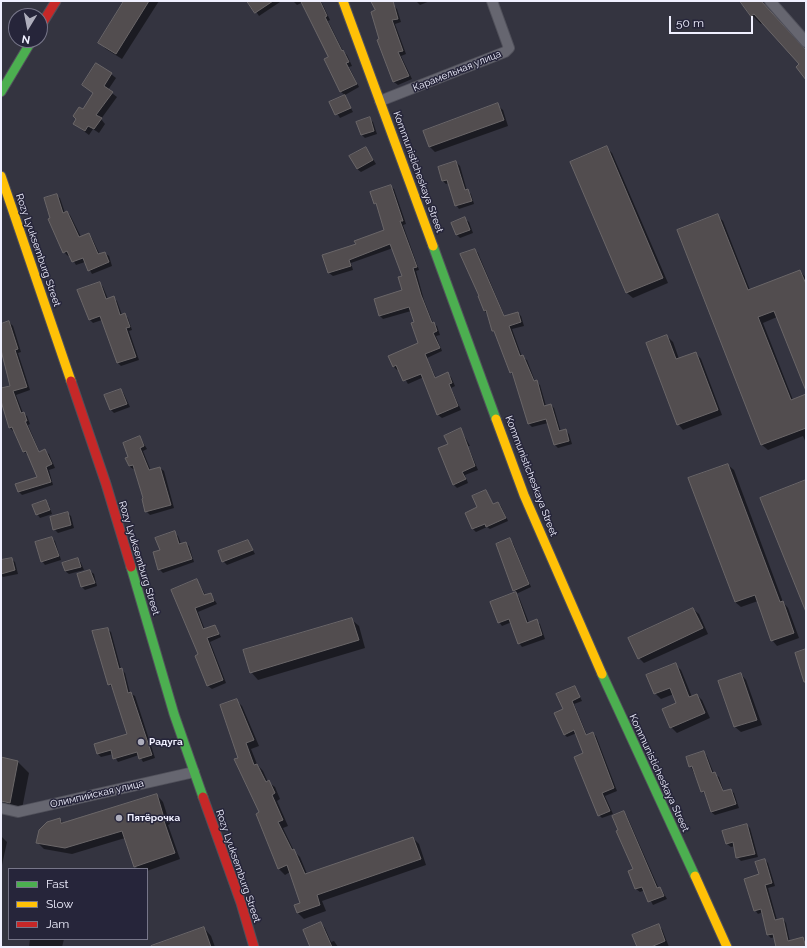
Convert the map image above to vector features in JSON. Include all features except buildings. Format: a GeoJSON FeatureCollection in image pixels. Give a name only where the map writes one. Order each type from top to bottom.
{"type":"FeatureCollection","features":[{"type":"Feature","properties":{"kind":"street"},"geometry":{"type":"LineString","coordinates":[[48,14],[56,1]]}},
{"type":"Feature","properties":{"kind":"street","name":"Kommunisticheskaya Street"},"geometry":{"type":"LineString","coordinates":[[343,1],[524,495],[608,687],[727,947]]}},
{"type":"Feature","properties":{"kind":"street","name":"Карамельная улица"},"geometry":{"type":"LineString","coordinates":[[380,101],[505,52],[509,48],[492,1]]}},
{"type":"Feature","properties":{"kind":"street"},"geometry":{"type":"LineString","coordinates":[[770,1],[806,42]]}},
{"type":"Feature","properties":{"kind":"street"},"geometry":{"type":"LineString","coordinates":[[1,92],[27,48]]}},
{"type":"Feature","properties":{"kind":"street","name":"Rozy Lyuksemburg Street"},"geometry":{"type":"LineString","coordinates":[[1,176],[106,484],[174,714],[241,903],[254,947]]}},
{"type":"Feature","properties":{"kind":"street","name":"Олимпийская улица"},"geometry":{"type":"LineString","coordinates":[[1,808],[18,812],[194,772]]}},
{"type":"Feature","properties":{"kind":"traffic: fast"},"geometry":{"type":"LineString","coordinates":[[1,92],[27,48]]}},
{"type":"Feature","properties":{"kind":"traffic: fast"},"geometry":{"type":"LineString","coordinates":[[433,246],[496,419]]}},
{"type":"Feature","properties":{"kind":"traffic: fast"},"geometry":{"type":"LineString","coordinates":[[131,567],[174,714],[203,797]]}},
{"type":"Feature","properties":{"kind":"traffic: fast"},"geometry":{"type":"LineString","coordinates":[[602,674],[695,876]]}},
{"type":"Feature","properties":{"kind":"traffic: slow"},"geometry":{"type":"LineString","coordinates":[[343,1],[433,246]]}},
{"type":"Feature","properties":{"kind":"traffic: slow"},"geometry":{"type":"LineString","coordinates":[[1,176],[71,381]]}},
{"type":"Feature","properties":{"kind":"traffic: slow"},"geometry":{"type":"LineString","coordinates":[[496,419],[524,495],[602,674]]}},
{"type":"Feature","properties":{"kind":"traffic: slow"},"geometry":{"type":"LineString","coordinates":[[695,876],[727,947]]}},
{"type":"Feature","properties":{"kind":"traffic: jam"},"geometry":{"type":"LineString","coordinates":[[48,14],[56,1]]}},
{"type":"Feature","properties":{"kind":"traffic: jam"},"geometry":{"type":"LineString","coordinates":[[71,381],[106,484],[131,567]]}},
{"type":"Feature","properties":{"kind":"traffic: jam"},"geometry":{"type":"LineString","coordinates":[[203,797],[241,903],[254,947]]}},
{"type":"Feature","properties":{"kind":"place","name":"Радуга"},"geometry":{"type":"Point","coordinates":[141,742]}},
{"type":"Feature","properties":{"kind":"place","name":"Пятёрочка"},"geometry":{"type":"Point","coordinates":[119,818]}}]}
